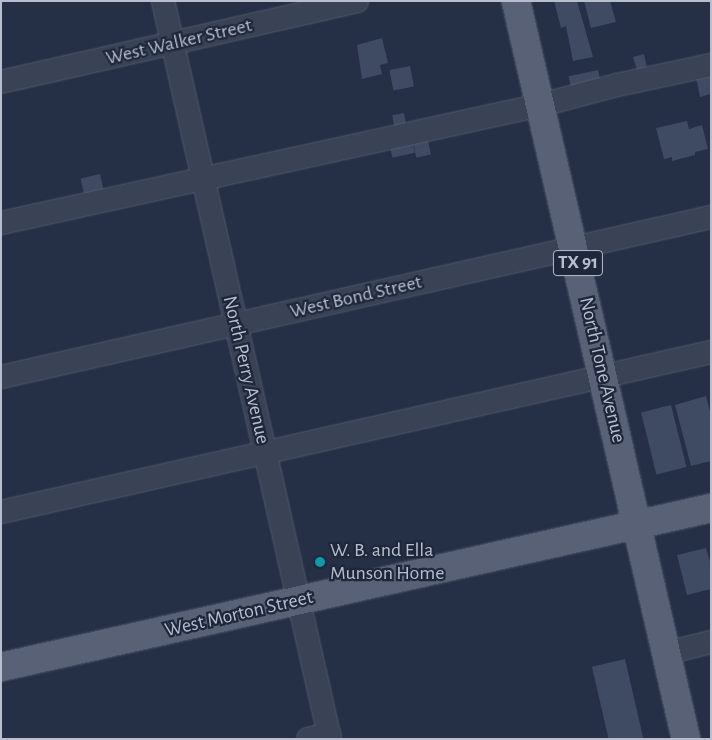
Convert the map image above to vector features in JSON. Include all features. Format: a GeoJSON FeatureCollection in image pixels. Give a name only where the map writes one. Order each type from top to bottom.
{"type":"FeatureCollection","features":[{"type":"Feature","properties":{"kind":"main road","name":"North Tone Avenue"},"geometry":{"type":"LineString","coordinates":[[516,1],[686,739]]}},
{"type":"Feature","properties":{"kind":"main road","name":"West Morton Street"},"geometry":{"type":"LineString","coordinates":[[1,666],[711,508]]}},
{"type":"Feature","properties":{"kind":"street","name":"North Perry Avenue"},"geometry":{"type":"LineString","coordinates":[[163,1],[299,601],[322,737]]}},
{"type":"Feature","properties":{"kind":"street","name":"West Walker Street"},"geometry":{"type":"LineString","coordinates":[[1,82],[357,1]]}},
{"type":"Feature","properties":{"kind":"street"},"geometry":{"type":"LineString","coordinates":[[1,223],[541,105],[617,85],[711,65]]}},
{"type":"Feature","properties":{"kind":"street","name":"West Bond Street"},"geometry":{"type":"LineString","coordinates":[[1,377],[711,217]]}},
{"type":"Feature","properties":{"kind":"street"},"geometry":{"type":"LineString","coordinates":[[1,512],[711,352]]}},
{"type":"Feature","properties":{"kind":"street"},"geometry":{"type":"LineString","coordinates":[[666,652],[711,642]]}},
{"type":"Feature","properties":{"kind":"building"},"geometry":{"type":"Polygon","coordinates":[[[554,1],[577,1],[593,57],[573,61],[566,26],[561,28],[554,1]]]}},
{"type":"Feature","properties":{"kind":"building"},"geometry":{"type":"Polygon","coordinates":[[[584,1],[610,1],[616,22],[591,28],[584,1]]]}},
{"type":"Feature","properties":{"kind":"building"},"geometry":{"type":"Polygon","coordinates":[[[382,38],[388,63],[380,65],[382,74],[362,79],[357,45],[382,38]]]}},
{"type":"Feature","properties":{"kind":"building"},"geometry":{"type":"Polygon","coordinates":[[[644,54],[647,68],[637,70],[633,57],[644,54]]]}},
{"type":"Feature","properties":{"kind":"building"},"geometry":{"type":"Polygon","coordinates":[[[410,66],[414,87],[393,91],[389,70],[410,66]]]}},
{"type":"Feature","properties":{"kind":"building"},"geometry":{"type":"Polygon","coordinates":[[[598,70],[601,84],[572,90],[569,76],[598,70]]]}},
{"type":"Feature","properties":{"kind":"building"},"geometry":{"type":"Polygon","coordinates":[[[711,75],[711,94],[700,97],[696,78],[711,75]]]}},
{"type":"Feature","properties":{"kind":"building"},"geometry":{"type":"Polygon","coordinates":[[[404,113],[407,128],[395,130],[392,115],[404,113]]]}},
{"type":"Feature","properties":{"kind":"building"},"geometry":{"type":"Polygon","coordinates":[[[687,121],[689,129],[702,125],[708,149],[695,152],[695,155],[672,161],[672,157],[664,159],[656,128],[687,121]]]}},
{"type":"Feature","properties":{"kind":"building"},"geometry":{"type":"Polygon","coordinates":[[[427,136],[431,155],[416,158],[412,139],[427,136]]]}},
{"type":"Feature","properties":{"kind":"building"},"geometry":{"type":"Polygon","coordinates":[[[412,140],[415,153],[393,158],[390,145],[412,140]]]}},
{"type":"Feature","properties":{"kind":"building"},"geometry":{"type":"Polygon","coordinates":[[[100,174],[104,192],[85,196],[81,178],[100,174]]]}},
{"type":"Feature","properties":{"kind":"building"},"geometry":{"type":"Polygon","coordinates":[[[706,396],[711,415],[711,461],[691,466],[675,405],[706,396]]]}},
{"type":"Feature","properties":{"kind":"building"},"geometry":{"type":"Polygon","coordinates":[[[671,405],[686,467],[656,475],[641,412],[671,405]]]}},
{"type":"Feature","properties":{"kind":"building"},"geometry":{"type":"Polygon","coordinates":[[[706,548],[711,565],[711,589],[687,595],[677,555],[706,548]]]}},
{"type":"Feature","properties":{"kind":"building"},"geometry":{"type":"Polygon","coordinates":[[[625,659],[643,739],[609,739],[592,667],[625,659]]]}},
{"type":"Feature","properties":{"kind":"place","name":"W. B. and Ella Munson Home"},"geometry":{"type":"Point","coordinates":[320,562]}}]}
